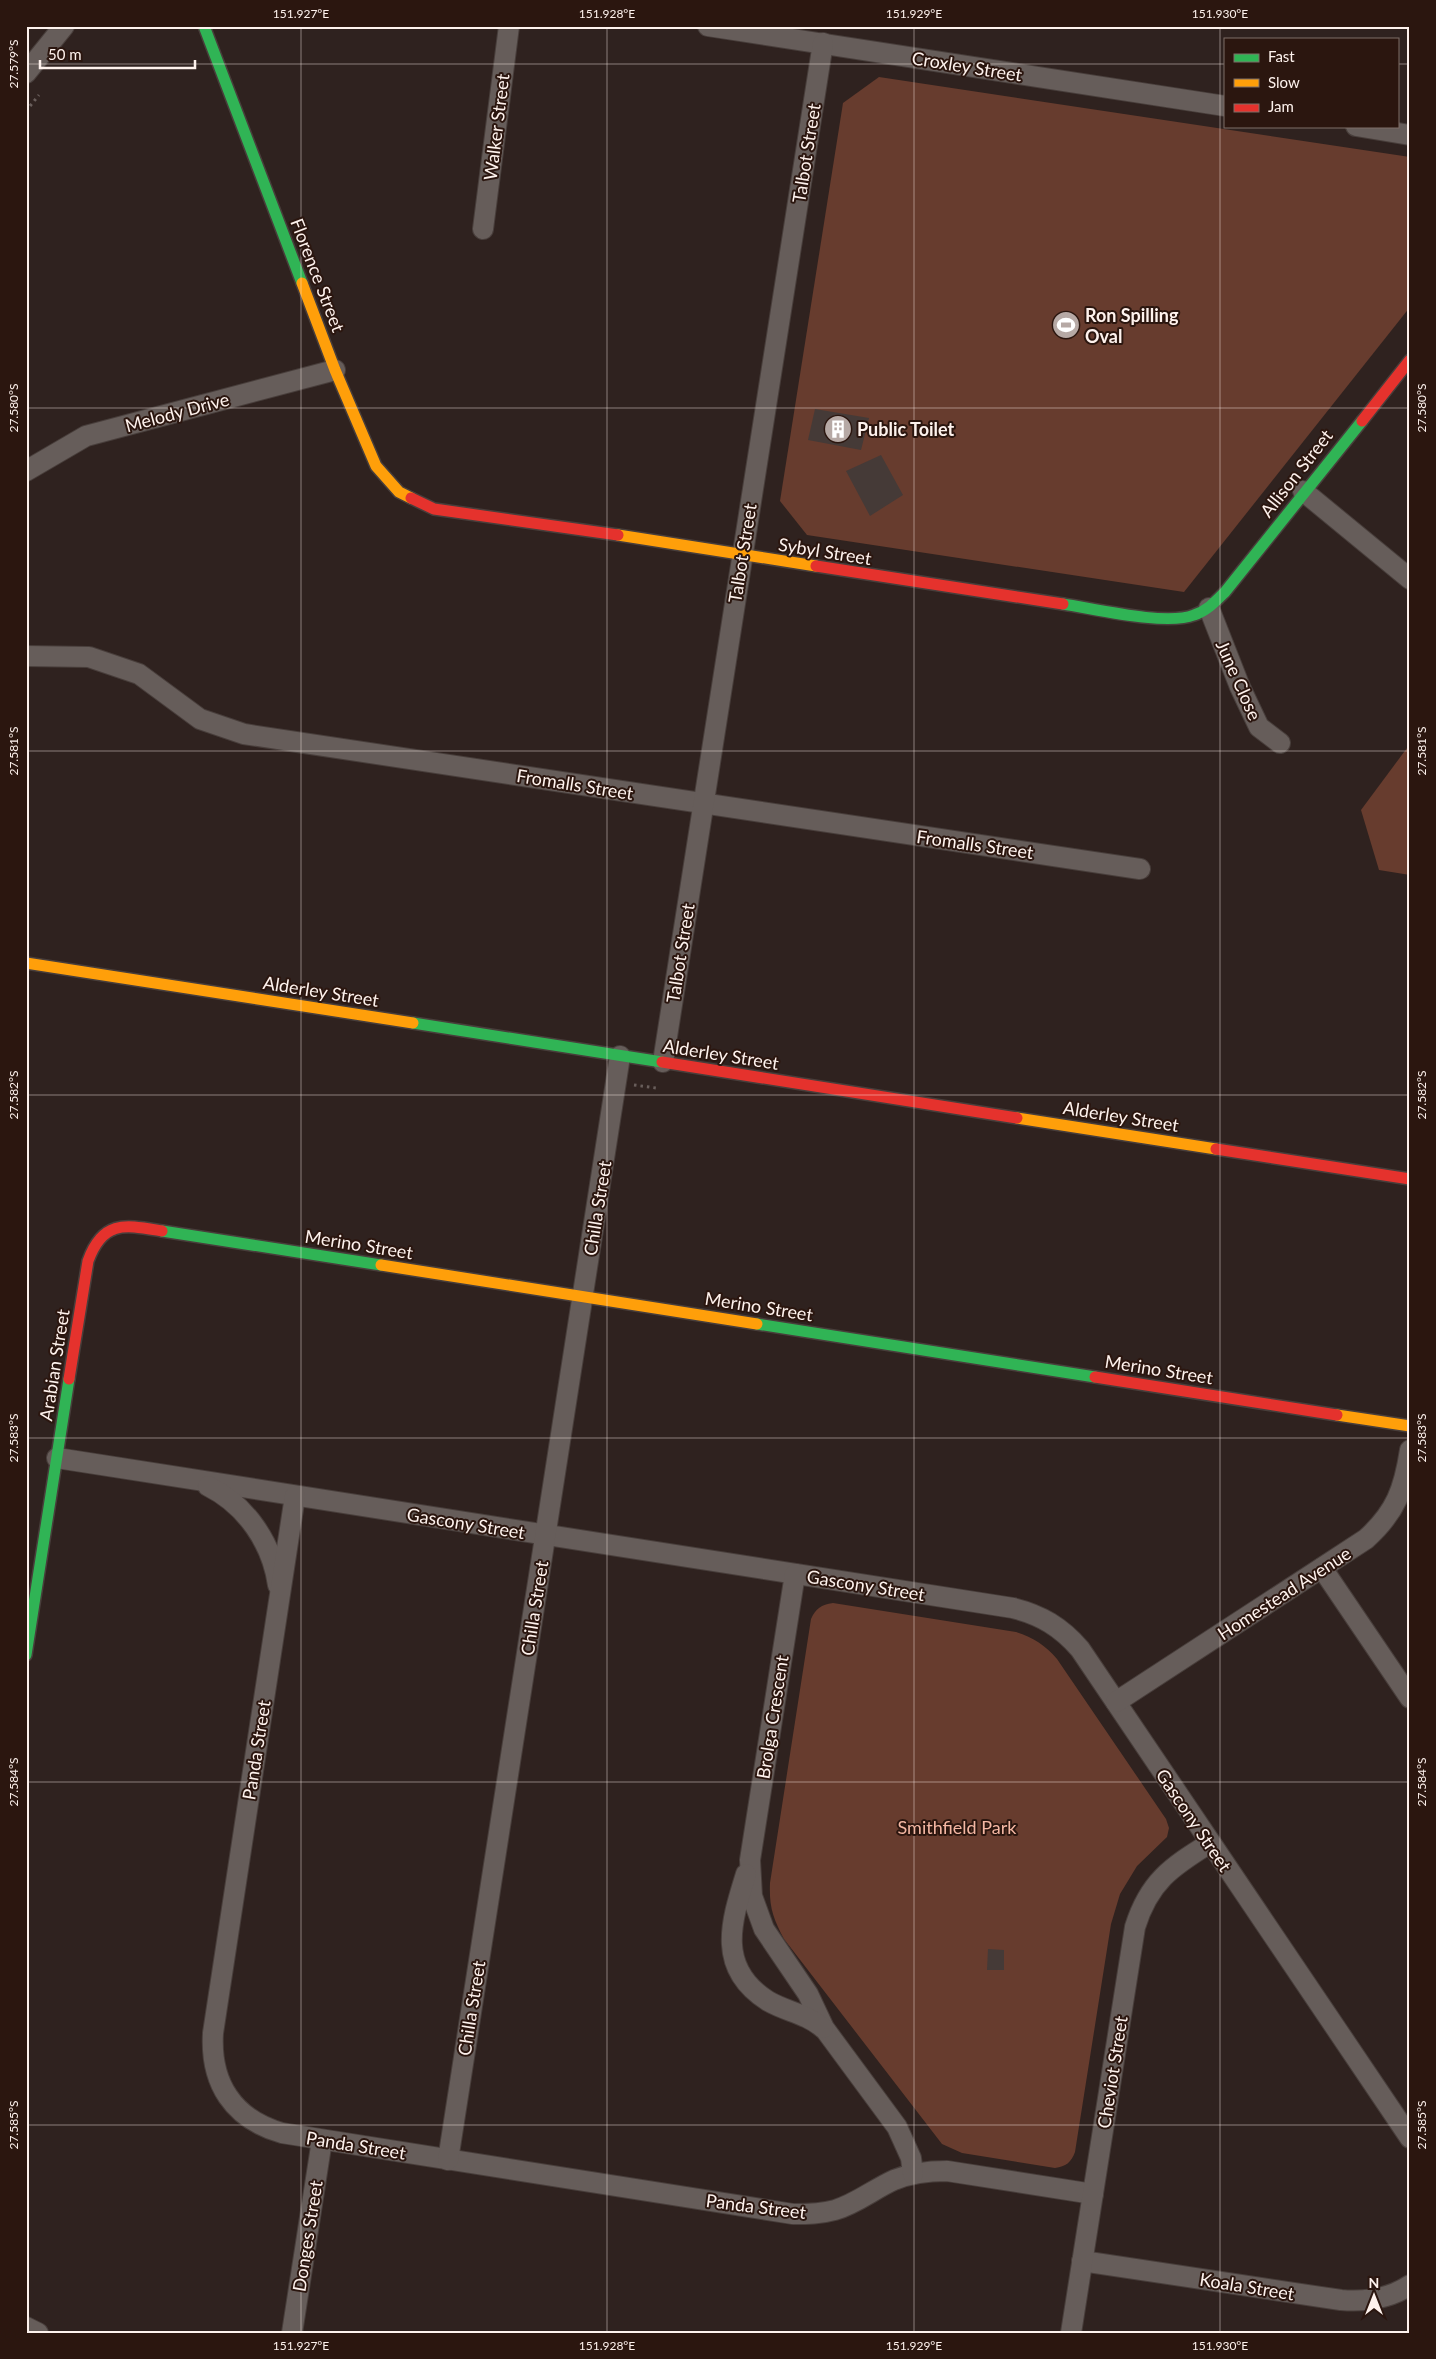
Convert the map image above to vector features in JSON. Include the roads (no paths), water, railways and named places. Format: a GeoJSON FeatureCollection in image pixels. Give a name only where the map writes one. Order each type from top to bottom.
{"type":"FeatureCollection","features":[{"type":"Feature","properties":{"kind":"street"},"geometry":{"type":"LineString","coordinates":[[26,73],[64,26]]}},
{"type":"Feature","properties":{"kind":"street","name":"Florence Street"},"geometry":{"type":"LineString","coordinates":[[204,26],[335,370],[376,466],[399,492],[434,509]]}},
{"type":"Feature","properties":{"kind":"street","name":"Walker Street"},"geometry":{"type":"LineString","coordinates":[[483,228],[509,26]]}},
{"type":"Feature","properties":{"kind":"street","name":"Croxley Street"},"geometry":{"type":"LineString","coordinates":[[708,26],[1224,106]]}},
{"type":"Feature","properties":{"kind":"street","name":"Talbot Street"},"geometry":{"type":"LineString","coordinates":[[663,1062],[823,43]]}},
{"type":"Feature","properties":{"kind":"street"},"geometry":{"type":"LineString","coordinates":[[1370,128],[1410,134]]}},
{"type":"Feature","properties":{"kind":"street","name":"Allison Street"},"geometry":{"type":"LineString","coordinates":[[1209,608],[1238,575],[1303,491],[1410,360]]}},
{"type":"Feature","properties":{"kind":"street","name":"Melody Drive"},"geometry":{"type":"LineString","coordinates":[[26,471],[86,436],[335,370]]}},
{"type":"Feature","properties":{"kind":"street"},"geometry":{"type":"LineString","coordinates":[[1303,491],[1410,579]]}},
{"type":"Feature","properties":{"kind":"street","name":"Sybyl Street"},"geometry":{"type":"LineString","coordinates":[[434,509],[484,515],[1169,620],[1190,618],[1209,608]]}},
{"type":"Feature","properties":{"kind":"street","name":"June Close"},"geometry":{"type":"LineString","coordinates":[[1209,608],[1240,687],[1260,727],[1280,744]]}},
{"type":"Feature","properties":{"kind":"street","name":"Fromalls Street"},"geometry":{"type":"LineString","coordinates":[[26,656],[89,657],[138,674],[200,719],[244,734],[1140,869]]}},
{"type":"Feature","properties":{"kind":"street","name":"Alderley Street"},"geometry":{"type":"LineString","coordinates":[[26,963],[1410,1179]]}},
{"type":"Feature","properties":{"kind":"street","name":"Chilla Street"},"geometry":{"type":"LineString","coordinates":[[448,2160],[620,1056]]}},
{"type":"Feature","properties":{"kind":"street","name":"Merino Street"},"geometry":{"type":"LineString","coordinates":[[104,1234],[117,1228],[136,1226],[1410,1426]]}},
{"type":"Feature","properties":{"kind":"street","name":"Arabian Street"},"geometry":{"type":"LineString","coordinates":[[26,1655],[88,1261],[95,1244],[104,1234]]}},
{"type":"Feature","properties":{"kind":"street","name":"Homestead Avenue"},"geometry":{"type":"LineString","coordinates":[[1116,1702],[1366,1539],[1390,1513],[1404,1484],[1410,1450]]}},
{"type":"Feature","properties":{"kind":"street","name":"Gascony Street"},"geometry":{"type":"LineString","coordinates":[[57,1458],[1030,1612],[1046,1619],[1070,1637],[1116,1702],[1410,2138]]}},
{"type":"Feature","properties":{"kind":"street"},"geometry":{"type":"LineString","coordinates":[[196,1480],[230,1500],[257,1530],[274,1564],[279,1602]]}},
{"type":"Feature","properties":{"kind":"street","name":"Panda Street"},"geometry":{"type":"LineString","coordinates":[[295,1496],[212,2048],[218,2078],[224,2092],[243,2114],[268,2129],[322,2140],[793,2214],[835,2210],[893,2181],[913,2174],[947,2171],[1093,2194]]}},
{"type":"Feature","properties":{"kind":"street"},"geometry":{"type":"LineString","coordinates":[[1322,1568],[1410,1698]]}},
{"type":"Feature","properties":{"kind":"street","name":"Brolga Crescent"},"geometry":{"type":"LineString","coordinates":[[795,1574],[750,1860],[732,1919],[730,1933],[735,1960],[740,1972],[758,1993],[781,2007],[805,2015],[824,2028]]}},
{"type":"Feature","properties":{"kind":"street","name":"Cheviot Street"},"geometry":{"type":"LineString","coordinates":[[1071,2333],[1135,1927],[1140,1910],[1148,1894],[1167,1871],[1210,1844]]}},
{"type":"Feature","properties":{"kind":"street","name":"Brolga Crescent"},"geometry":{"type":"LineString","coordinates":[[750,1860],[752,1896],[764,1929],[808,1994],[824,2028],[897,2127],[905,2143],[913,2174]]}},
{"type":"Feature","properties":{"kind":"street","name":"Donges Street"},"geometry":{"type":"LineString","coordinates":[[292,2333],[322,2140]]}},
{"type":"Feature","properties":{"kind":"street","name":"Koala Street"},"geometry":{"type":"LineString","coordinates":[[1082,2260],[1341,2300],[1375,2299],[1390,2295],[1410,2285]]}},
{"type":"Feature","properties":{"kind":"street"},"geometry":{"type":"LineString","coordinates":[[26,2327],[38,2333]]}},
{"type":"Feature","properties":{"kind":"place","name":"Ron Spilling Oval"},"geometry":{"type":"Point","coordinates":[1066,325]}},
{"type":"Feature","properties":{"kind":"place","name":"Public Toilet"},"geometry":{"type":"Point","coordinates":[838,429]}},
{"type":"Feature","properties":{"kind":"park label","name":"Smithfield Park"},"geometry":{"type":"Point","coordinates":[957,1827]}}]}
